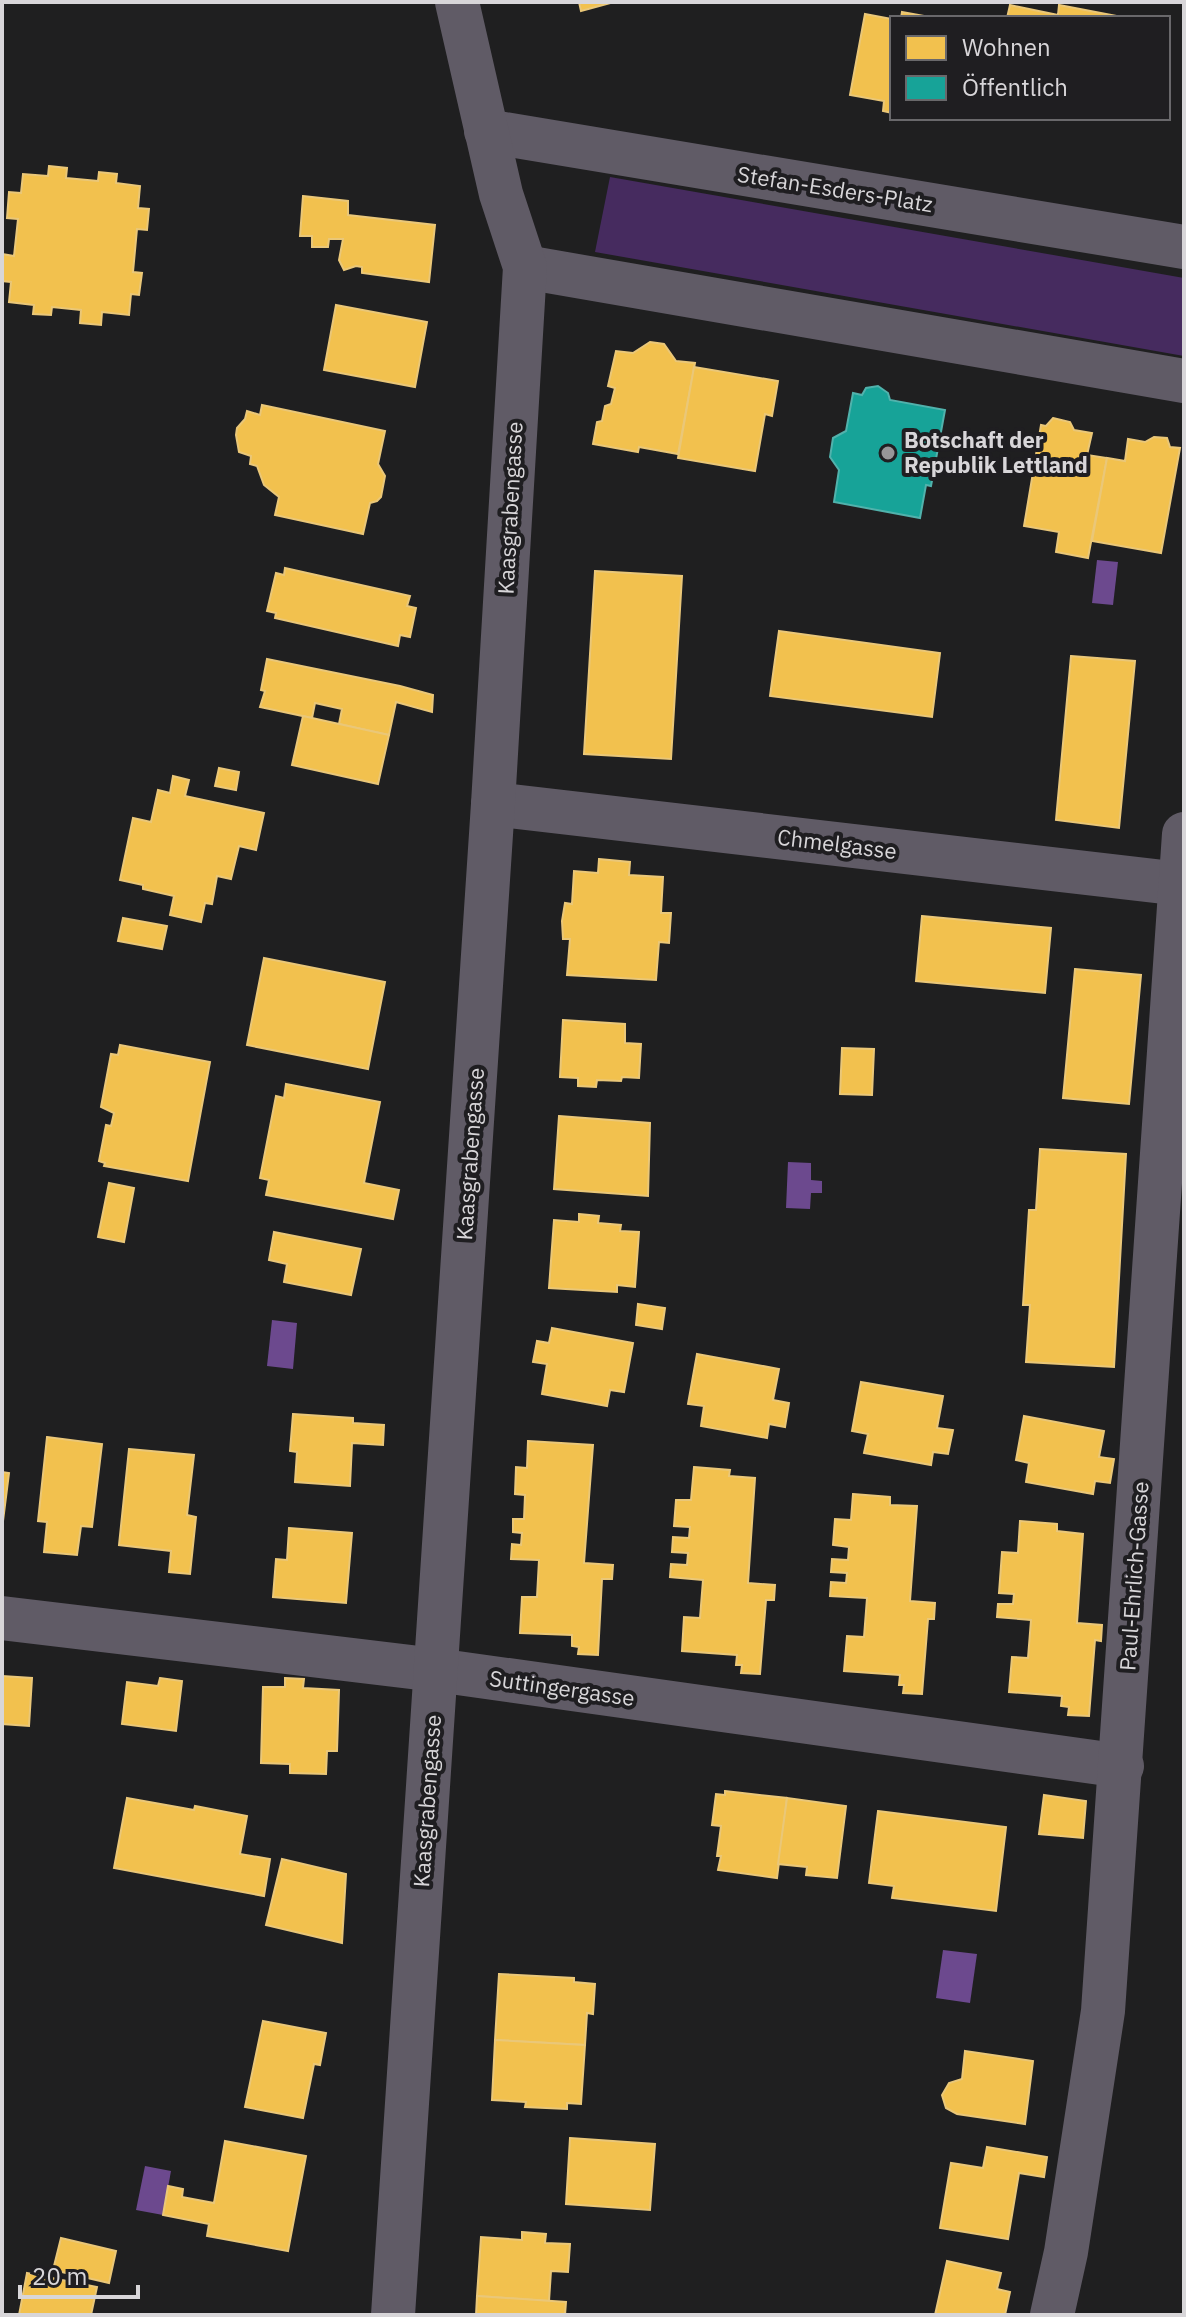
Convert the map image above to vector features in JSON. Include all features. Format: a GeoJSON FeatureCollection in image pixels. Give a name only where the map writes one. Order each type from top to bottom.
{"type":"FeatureCollection","features":[{"type":"Feature","properties":{"kind":"street","name":"Kaasgrabengasse"},"geometry":{"type":"LineString","coordinates":[[393,2315],[493,804],[525,267],[501,194],[457,2]]}},
{"type":"Feature","properties":{"kind":"street","name":"Stefan-Esders-Platz"},"geometry":{"type":"LineString","coordinates":[[486,131],[1184,247]]}},
{"type":"Feature","properties":{"kind":"street"},"geometry":{"type":"LineString","coordinates":[[525,267],[1184,381]]}},
{"type":"Feature","properties":{"kind":"street","name":"Chmelgasse"},"geometry":{"type":"LineString","coordinates":[[493,804],[1181,884]]}},
{"type":"Feature","properties":{"kind":"street","name":"Paul-Ehrlich-Gasse"},"geometry":{"type":"LineString","coordinates":[[1052,2315],[1066,2252],[1103,2011],[1184,834]]}},
{"type":"Feature","properties":{"kind":"street","name":"Suttingergasse"},"geometry":{"type":"LineString","coordinates":[[2,1618],[436,1670],[1122,1766]]}},
{"type":"Feature","properties":{"kind":"shaded area"},"geometry":{"type":"Polygon","coordinates":[[[610,177],[1184,278],[1184,356],[595,252],[610,177]]]}},
{"type":"Feature","properties":{"kind":"shaded area"},"geometry":{"type":"Polygon","coordinates":[[[1097,560],[1118,562],[1113,605],[1092,603],[1097,560]]]}},
{"type":"Feature","properties":{"kind":"shaded area"},"geometry":{"type":"Polygon","coordinates":[[[788,1162],[811,1163],[811,1180],[822,1181],[822,1193],[811,1193],[810,1209],[786,1208],[788,1162]]]}},
{"type":"Feature","properties":{"kind":"shaded area"},"geometry":{"type":"Polygon","coordinates":[[[272,1320],[297,1323],[293,1369],[267,1366],[272,1320]]]}},
{"type":"Feature","properties":{"kind":"shaded area"},"geometry":{"type":"Polygon","coordinates":[[[943,1950],[977,1954],[970,2003],[936,1998],[943,1950]]]}},
{"type":"Feature","properties":{"kind":"shaded area"},"geometry":{"type":"Polygon","coordinates":[[[145,2166],[171,2171],[163,2215],[136,2210],[145,2166]]]}},
{"type":"Feature","properties":{"kind":"building: Wohnen"},"geometry":{"type":"Polygon","coordinates":[[[579,2],[614,2],[581,11],[579,2]]]}},
{"type":"Feature","properties":{"kind":"building: Wohnen"},"geometry":{"type":"Polygon","coordinates":[[[1010,5],[1058,15],[1059,5],[1117,16],[1007,16],[1010,5]]]}},
{"type":"Feature","properties":{"kind":"building: Wohnen"},"geometry":{"type":"Polygon","coordinates":[[[902,12],[924,16],[901,16],[902,12]]]}},
{"type":"Feature","properties":{"kind":"building: Wohnen"},"geometry":{"type":"Polygon","coordinates":[[[865,14],[890,19],[890,113],[883,111],[884,101],[850,95],[865,14]]]}},
{"type":"Feature","properties":{"kind":"building: Wohnen"},"geometry":{"type":"Polygon","coordinates":[[[49,166],[67,168],[66,178],[98,181],[99,172],[117,174],[116,183],[140,186],[138,208],[149,209],[147,230],[137,229],[133,272],[142,273],[139,295],[131,294],[129,315],[102,312],[101,325],[80,323],[81,310],[52,307],[51,315],[33,314],[34,305],[9,302],[11,282],[2,281],[2,254],[14,256],[18,219],[7,218],[9,192],[21,193],[23,174],[48,176],[49,166]]]}},
{"type":"Feature","properties":{"kind":"building: Wohnen"},"geometry":{"type":"Polygon","coordinates":[[[303,196],[348,201],[348,215],[435,225],[429,282],[362,273],[362,267],[356,266],[344,270],[339,260],[343,239],[329,239],[328,247],[312,247],[312,236],[300,236],[303,196]]]}},
{"type":"Feature","properties":{"kind":"building: Wohnen"},"geometry":{"type":"Polygon","coordinates":[[[336,305],[427,322],[415,387],[324,370],[336,305]]]}},
{"type":"Feature","properties":{"kind":"building: Wohnen"},"geometry":{"type":"Polygon","coordinates":[[[650,342],[664,344],[676,361],[695,363],[678,454],[639,447],[638,452],[593,444],[597,422],[602,421],[605,406],[611,404],[615,388],[608,386],[616,351],[633,353],[650,342]]]}},
{"type":"Feature","properties":{"kind":"building: Wohnen"},"geometry":{"type":"Polygon","coordinates":[[[694,367],[778,381],[772,416],[765,414],[755,471],[678,458],[694,367]]]}},
{"type":"Feature","properties":{"kind":"building: Wohnen"},"geometry":{"type":"Polygon","coordinates":[[[262,405],[385,431],[378,464],[385,476],[381,497],[370,503],[363,534],[275,515],[279,497],[264,485],[257,466],[250,464],[251,456],[239,452],[236,435],[247,411],[260,415],[262,405]]]}},
{"type":"Feature","properties":{"kind":"building: Wohnen"},"geometry":{"type":"Polygon","coordinates":[[[1053,418],[1070,422],[1074,430],[1092,433],[1087,455],[1107,458],[1088,558],[1056,552],[1059,532],[1024,526],[1041,425],[1046,426],[1053,418]]]}},
{"type":"Feature","properties":{"kind":"building: Wohnen"},"geometry":{"type":"Polygon","coordinates":[[[1154,437],[1167,438],[1170,447],[1180,448],[1161,553],[1092,541],[1107,458],[1125,461],[1128,439],[1145,442],[1154,437]]]}},
{"type":"Feature","properties":{"kind":"building: Wohnen"},"geometry":{"type":"Polygon","coordinates":[[[285,568],[410,596],[407,606],[416,608],[410,637],[400,635],[398,646],[275,618],[276,613],[267,611],[276,573],[284,575],[285,568]]]}},
{"type":"Feature","properties":{"kind":"building: Wohnen"},"geometry":{"type":"Polygon","coordinates":[[[595,571],[682,576],[671,759],[584,754],[595,571]]]}},
{"type":"Feature","properties":{"kind":"building: Wohnen"},"geometry":{"type":"Polygon","coordinates":[[[779,631],[940,653],[932,717],[770,696],[779,631]]]}},
{"type":"Feature","properties":{"kind":"building: Wohnen"},"geometry":{"type":"Polygon","coordinates":[[[1071,656],[1135,661],[1119,828],[1056,820],[1071,656]]]}},
{"type":"Feature","properties":{"kind":"building: Wohnen"},"geometry":{"type":"Polygon","coordinates":[[[267,659],[433,695],[432,712],[396,702],[389,735],[339,724],[342,709],[315,703],[312,718],[260,707],[265,691],[261,690],[267,659]]]}},
{"type":"Feature","properties":{"kind":"building: Wohnen"},"geometry":{"type":"Polygon","coordinates":[[[303,716],[389,735],[378,784],[292,765],[303,716]]]}},
{"type":"Feature","properties":{"kind":"building: Wohnen"},"geometry":{"type":"Polygon","coordinates":[[[219,768],[239,772],[236,790],[215,786],[219,768]]]}},
{"type":"Feature","properties":{"kind":"building: Wohnen"},"geometry":{"type":"Polygon","coordinates":[[[173,776],[189,780],[185,796],[264,813],[256,850],[239,846],[231,879],[217,876],[212,904],[205,903],[201,922],[170,915],[174,896],[120,880],[133,818],[151,822],[158,790],[170,793],[173,776]]]}},
{"type":"Feature","properties":{"kind":"building: Wohnen"},"geometry":{"type":"Polygon","coordinates":[[[599,859],[630,862],[629,875],[663,877],[661,913],[671,913],[669,943],[659,942],[656,980],[567,975],[570,939],[563,939],[565,903],[572,904],[574,871],[598,873],[599,859]]]}},
{"type":"Feature","properties":{"kind":"building: Wohnen"},"geometry":{"type":"Polygon","coordinates":[[[922,916],[1051,928],[1045,993],[916,981],[922,916]]]}},
{"type":"Feature","properties":{"kind":"building: Wohnen"},"geometry":{"type":"Polygon","coordinates":[[[123,918],[167,926],[162,949],[118,941],[123,918]]]}},
{"type":"Feature","properties":{"kind":"building: Wohnen"},"geometry":{"type":"Polygon","coordinates":[[[264,958],[385,982],[368,1069],[247,1045],[264,958]]]}},
{"type":"Feature","properties":{"kind":"building: Wohnen"},"geometry":{"type":"Polygon","coordinates":[[[1075,969],[1141,975],[1129,1104],[1063,1098],[1075,969]]]}},
{"type":"Feature","properties":{"kind":"building: Wohnen"},"geometry":{"type":"Polygon","coordinates":[[[563,1020],[625,1024],[625,1043],[641,1044],[639,1078],[597,1080],[596,1087],[578,1086],[578,1078],[560,1077],[563,1020]]]}},
{"type":"Feature","properties":{"kind":"building: Wohnen"},"geometry":{"type":"Polygon","coordinates":[[[120,1045],[210,1062],[188,1181],[104,1166],[105,1163],[99,1161],[106,1125],[111,1126],[114,1113],[101,1107],[111,1054],[118,1055],[120,1045]]]}},
{"type":"Feature","properties":{"kind":"building: Wohnen"},"geometry":{"type":"Polygon","coordinates":[[[842,1048],[874,1049],[872,1095],[840,1094],[842,1048]]]}},
{"type":"Feature","properties":{"kind":"building: Wohnen"},"geometry":{"type":"Polygon","coordinates":[[[286,1084],[380,1102],[364,1183],[399,1190],[393,1219],[266,1195],[269,1180],[260,1178],[276,1096],[284,1098],[286,1084]]]}},
{"type":"Feature","properties":{"kind":"building: Wohnen"},"geometry":{"type":"Polygon","coordinates":[[[559,1116],[650,1123],[648,1196],[554,1189],[559,1116]]]}},
{"type":"Feature","properties":{"kind":"building: Wohnen"},"geometry":{"type":"Polygon","coordinates":[[[1040,1149],[1126,1154],[1114,1367],[1026,1362],[1030,1305],[1023,1305],[1029,1210],[1036,1210],[1040,1149]]]}},
{"type":"Feature","properties":{"kind":"building: Wohnen"},"geometry":{"type":"Polygon","coordinates":[[[109,1183],[134,1188],[124,1242],[98,1237],[109,1183]]]}},
{"type":"Feature","properties":{"kind":"building: Wohnen"},"geometry":{"type":"Polygon","coordinates":[[[579,1214],[599,1216],[598,1223],[621,1225],[620,1231],[639,1232],[635,1287],[617,1285],[617,1292],[549,1288],[554,1220],[579,1222],[579,1214]]]}},
{"type":"Feature","properties":{"kind":"building: Wohnen"},"geometry":{"type":"Polygon","coordinates":[[[274,1232],[361,1249],[351,1295],[284,1282],[287,1264],[269,1260],[274,1232]]]}},
{"type":"Feature","properties":{"kind":"building: Wohnen"},"geometry":{"type":"Polygon","coordinates":[[[638,1304],[665,1308],[662,1329],[636,1325],[638,1304]]]}},
{"type":"Feature","properties":{"kind":"building: Wohnen"},"geometry":{"type":"Polygon","coordinates":[[[552,1328],[633,1343],[624,1392],[610,1390],[607,1406],[542,1394],[547,1364],[533,1362],[537,1341],[549,1343],[552,1328]]]}},
{"type":"Feature","properties":{"kind":"building: Wohnen"},"geometry":{"type":"Polygon","coordinates":[[[697,1354],[779,1369],[773,1400],[789,1403],[785,1427],[769,1424],[767,1438],[701,1426],[704,1406],[688,1404],[697,1354]]]}},
{"type":"Feature","properties":{"kind":"building: Wohnen"},"geometry":{"type":"Polygon","coordinates":[[[861,1382],[943,1396],[937,1428],[953,1430],[948,1454],[933,1452],[931,1465],[864,1453],[868,1434],[852,1431],[861,1382]]]}},
{"type":"Feature","properties":{"kind":"building: Wohnen"},"geometry":{"type":"Polygon","coordinates":[[[293,1414],[353,1418],[353,1423],[384,1425],[383,1445],[352,1443],[350,1486],[295,1482],[297,1452],[290,1451],[293,1414]]]}},
{"type":"Feature","properties":{"kind":"building: Wohnen"},"geometry":{"type":"Polygon","coordinates":[[[1024,1416],[1104,1431],[1099,1457],[1114,1459],[1110,1483],[1095,1481],[1093,1494],[1026,1482],[1029,1463],[1016,1460],[1024,1416]]]}},
{"type":"Feature","properties":{"kind":"building: Wohnen"},"geometry":{"type":"Polygon","coordinates":[[[47,1437],[102,1444],[92,1527],[81,1526],[77,1555],[44,1552],[47,1522],[38,1521],[47,1437]]]}},
{"type":"Feature","properties":{"kind":"building: Wohnen"},"geometry":{"type":"Polygon","coordinates":[[[528,1441],[593,1445],[584,1563],[613,1565],[612,1579],[602,1579],[598,1655],[578,1654],[579,1647],[572,1646],[572,1635],[520,1633],[522,1597],[537,1597],[539,1560],[511,1559],[512,1544],[521,1545],[522,1533],[513,1532],[513,1519],[524,1519],[525,1495],[515,1494],[516,1467],[527,1468],[528,1441]]]}},
{"type":"Feature","properties":{"kind":"building: Wohnen"},"geometry":{"type":"Polygon","coordinates":[[[129,1449],[194,1455],[187,1515],[196,1517],[190,1574],[169,1572],[171,1551],[119,1545],[129,1449]]]}},
{"type":"Feature","properties":{"kind":"building: Wohnen"},"geometry":{"type":"Polygon","coordinates":[[[694,1467],[730,1470],[729,1476],[755,1478],[748,1583],[775,1585],[774,1600],[766,1600],[760,1674],[741,1673],[742,1665],[736,1665],[737,1655],[682,1651],[684,1617],[700,1618],[703,1580],[670,1577],[671,1564],[687,1565],[688,1553],[672,1552],[673,1537],[689,1538],[690,1527],[674,1526],[676,1500],[691,1500],[694,1467]]]}},
{"type":"Feature","properties":{"kind":"building: Wohnen"},"geometry":{"type":"Polygon","coordinates":[[[2,1472],[9,1473],[2,1529],[2,1472]]]}},
{"type":"Feature","properties":{"kind":"building: Wohnen"},"geometry":{"type":"Polygon","coordinates":[[[853,1494],[890,1497],[890,1505],[917,1506],[910,1601],[935,1603],[934,1619],[928,1619],[922,1694],[903,1693],[904,1685],[899,1685],[900,1675],[844,1671],[847,1636],[864,1637],[867,1598],[830,1596],[831,1582],[846,1583],[847,1573],[831,1572],[832,1559],[848,1560],[849,1547],[833,1545],[835,1519],[851,1520],[853,1494]]]}},
{"type":"Feature","properties":{"kind":"building: Wohnen"},"geometry":{"type":"Polygon","coordinates":[[[1020,1521],[1057,1524],[1057,1531],[1083,1534],[1077,1623],[1102,1625],[1101,1641],[1095,1640],[1089,1716],[1068,1715],[1069,1707],[1061,1706],[1062,1696],[1009,1692],[1012,1657],[1028,1658],[1031,1620],[997,1617],[998,1604],[1013,1604],[1014,1594],[999,1593],[1002,1552],[1018,1553],[1020,1521]]]}},
{"type":"Feature","properties":{"kind":"building: Wohnen"},"geometry":{"type":"Polygon","coordinates":[[[289,1528],[352,1533],[346,1603],[273,1597],[276,1559],[287,1560],[289,1528]]]}},
{"type":"Feature","properties":{"kind":"building: Wohnen"},"geometry":{"type":"Polygon","coordinates":[[[2,1676],[32,1678],[29,1726],[2,1724],[2,1676]]]}},
{"type":"Feature","properties":{"kind":"building: Wohnen"},"geometry":{"type":"Polygon","coordinates":[[[160,1678],[182,1681],[176,1731],[122,1724],[127,1682],[158,1686],[160,1678]]]}},
{"type":"Feature","properties":{"kind":"building: Wohnen"},"geometry":{"type":"Polygon","coordinates":[[[285,1678],[304,1679],[303,1688],[339,1690],[337,1751],[327,1751],[326,1774],[290,1773],[290,1764],[261,1763],[263,1687],[285,1687],[285,1678]]]}},
{"type":"Feature","properties":{"kind":"building: Wohnen"},"geometry":{"type":"Polygon","coordinates":[[[725,1791],[787,1798],[777,1878],[718,1870],[721,1826],[712,1825],[716,1794],[725,1795],[725,1791]]]}},
{"type":"Feature","properties":{"kind":"building: Wohnen"},"geometry":{"type":"Polygon","coordinates":[[[1044,1795],[1086,1801],[1083,1838],[1039,1834],[1044,1795]]]}},
{"type":"Feature","properties":{"kind":"building: Wohnen"},"geometry":{"type":"Polygon","coordinates":[[[127,1798],[247,1816],[240,1854],[270,1859],[264,1896],[114,1868],[127,1798]]]}},
{"type":"Feature","properties":{"kind":"building: Wohnen"},"geometry":{"type":"Polygon","coordinates":[[[787,1798],[846,1806],[837,1878],[806,1875],[807,1867],[778,1864],[787,1798]]]}},
{"type":"Feature","properties":{"kind":"building: Wohnen"},"geometry":{"type":"Polygon","coordinates":[[[878,1811],[1006,1827],[996,1911],[892,1898],[894,1886],[869,1883],[878,1811]]]}},
{"type":"Feature","properties":{"kind":"building: Wohnen"},"geometry":{"type":"Polygon","coordinates":[[[282,1859],[346,1874],[342,1943],[266,1925],[282,1859]]]}},
{"type":"Feature","properties":{"kind":"building: Wohnen"},"geometry":{"type":"Polygon","coordinates":[[[499,1974],[574,1978],[574,1982],[595,1984],[593,2014],[587,2013],[585,2045],[495,2040],[499,1974]]]}},
{"type":"Feature","properties":{"kind":"building: Wohnen"},"geometry":{"type":"Polygon","coordinates":[[[263,2021],[326,2033],[320,2065],[314,2064],[303,2118],[245,2107],[263,2021]]]}},
{"type":"Feature","properties":{"kind":"building: Wohnen"},"geometry":{"type":"Polygon","coordinates":[[[495,2040],[585,2045],[581,2104],[567,2103],[567,2109],[525,2107],[526,2102],[492,2100],[495,2040]]]}},
{"type":"Feature","properties":{"kind":"building: Wohnen"},"geometry":{"type":"Polygon","coordinates":[[[965,2051],[1033,2061],[1025,2124],[957,2114],[946,2108],[942,2095],[949,2083],[962,2079],[965,2051]]]}},
{"type":"Feature","properties":{"kind":"building: Wohnen"},"geometry":{"type":"Polygon","coordinates":[[[570,2138],[655,2144],[650,2210],[566,2204],[570,2138]]]}},
{"type":"Feature","properties":{"kind":"building: Wohnen"},"geometry":{"type":"Polygon","coordinates":[[[225,2141],[306,2156],[288,2251],[207,2236],[209,2224],[163,2215],[168,2186],[183,2189],[182,2197],[214,2203],[225,2141]]]}},
{"type":"Feature","properties":{"kind":"building: Wohnen"},"geometry":{"type":"Polygon","coordinates":[[[987,2147],[1047,2157],[1044,2177],[1019,2173],[1008,2239],[940,2228],[951,2163],[983,2168],[987,2147]]]}},
{"type":"Feature","properties":{"kind":"building: Wohnen"},"geometry":{"type":"Polygon","coordinates":[[[522,2232],[546,2234],[545,2243],[570,2244],[568,2272],[551,2271],[549,2301],[477,2296],[481,2237],[522,2240],[522,2232]]]}},
{"type":"Feature","properties":{"kind":"building: Wohnen"},"geometry":{"type":"Polygon","coordinates":[[[61,2238],[116,2251],[109,2283],[53,2270],[61,2238]]]}},
{"type":"Feature","properties":{"kind":"building: Wohnen"},"geometry":{"type":"Polygon","coordinates":[[[947,2261],[1001,2273],[997,2289],[1010,2292],[1005,2315],[935,2315],[947,2261]]]}},
{"type":"Feature","properties":{"kind":"building: Wohnen"},"geometry":{"type":"Polygon","coordinates":[[[27,2273],[97,2287],[91,2315],[19,2315],[27,2273]]]}},
{"type":"Feature","properties":{"kind":"building: Wohnen"},"geometry":{"type":"Polygon","coordinates":[[[477,2296],[566,2302],[565,2315],[476,2315],[477,2296]]]}},
{"type":"Feature","properties":{"kind":"building: Öffentlich"},"geometry":{"type":"Polygon","coordinates":[[[878,386],[888,393],[890,400],[945,410],[931,486],[926,485],[920,518],[834,502],[839,470],[830,457],[833,438],[846,431],[853,393],[862,395],[866,388],[878,386]]]}},
{"type":"Feature","properties":{"kind":"place","name":"Botschaft der Republik Lettland"},"geometry":{"type":"Point","coordinates":[888,453]}}]}
